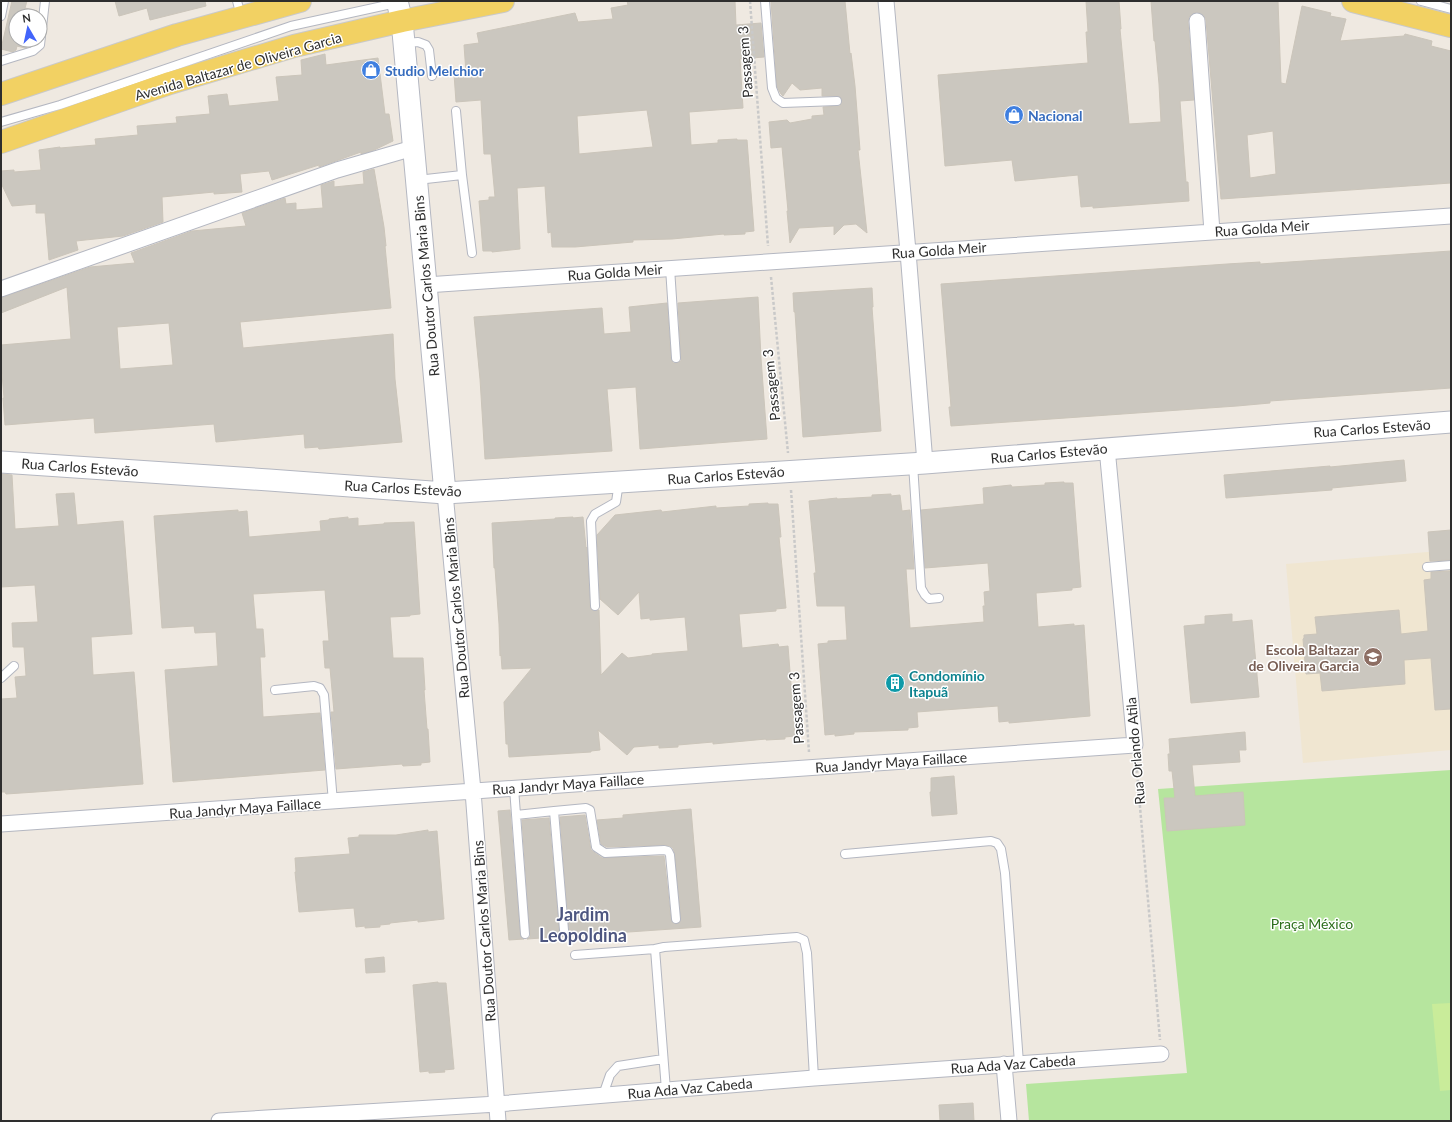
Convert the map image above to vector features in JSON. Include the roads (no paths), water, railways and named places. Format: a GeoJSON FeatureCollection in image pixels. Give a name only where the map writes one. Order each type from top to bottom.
{"type":"FeatureCollection","features":[{"type":"Feature","properties":{"kind":"main road"},"geometry":{"type":"LineString","coordinates":[[1,94],[177,35],[239,9],[299,1]]}},
{"type":"Feature","properties":{"kind":"main road","name":"Avenida Baltazar de Oliveira Garcia"},"geometry":{"type":"LineString","coordinates":[[1,142],[170,83],[294,46],[400,6],[503,1]]}},
{"type":"Feature","properties":{"kind":"main road"},"geometry":{"type":"LineString","coordinates":[[1353,1],[1451,26]]}},
{"type":"Feature","properties":{"kind":"street"},"geometry":{"type":"LineString","coordinates":[[886,1],[908,252],[919,463]]}},
{"type":"Feature","properties":{"kind":"street","name":"Rua Doutor Carlos Maria Bins"},"geometry":{"type":"LineString","coordinates":[[400,6],[473,791],[498,1121]]}},
{"type":"Feature","properties":{"kind":"street"},"geometry":{"type":"LineString","coordinates":[[1197,22],[1212,232]]}},
{"type":"Feature","properties":{"kind":"street"},"geometry":{"type":"LineString","coordinates":[[1,289],[337,170],[413,148]]}},
{"type":"Feature","properties":{"kind":"street","name":"Rua Golda Meir"},"geometry":{"type":"LineString","coordinates":[[426,285],[1451,216]]}},
{"type":"Feature","properties":{"kind":"street","name":"Rua Carlos Estevão"},"geometry":{"type":"LineString","coordinates":[[1,462],[445,493],[919,463],[1451,422]]}},
{"type":"Feature","properties":{"kind":"street","name":"Rua Orlando Atila"},"geometry":{"type":"LineString","coordinates":[[1107,448],[1135,745]]}},
{"type":"Feature","properties":{"kind":"street","name":"Rua Jandyr Maya Faillace"},"geometry":{"type":"LineString","coordinates":[[1,824],[1135,745]]}},
{"type":"Feature","properties":{"kind":"street","name":"Rua Ada Vaz Cabeda"},"geometry":{"type":"LineString","coordinates":[[219,1121],[497,1104],[814,1078],[1161,1054]]}},
{"type":"Feature","properties":{"kind":"street"},"geometry":{"type":"LineString","coordinates":[[1009,1121],[1012,1064]]}},
{"type":"Feature","properties":{"kind":"lane"},"geometry":{"type":"LineString","coordinates":[[1,16],[4,1]]}},
{"type":"Feature","properties":{"kind":"lane"},"geometry":{"type":"LineString","coordinates":[[1,62],[33,52],[40,45],[45,1]]}},
{"type":"Feature","properties":{"kind":"lane"},"geometry":{"type":"LineString","coordinates":[[765,1],[772,88],[776,98],[783,103],[837,101]]}},
{"type":"Feature","properties":{"kind":"lane"},"geometry":{"type":"LineString","coordinates":[[1421,1],[1451,9]]}},
{"type":"Feature","properties":{"kind":"lane"},"geometry":{"type":"LineString","coordinates":[[1,122],[60,105],[291,26],[400,6]]}},
{"type":"Feature","properties":{"kind":"lane"},"geometry":{"type":"LineString","coordinates":[[404,43],[418,42],[426,45],[429,50],[432,76]]}},
{"type":"Feature","properties":{"kind":"lane"},"geometry":{"type":"LineString","coordinates":[[456,111],[462,175],[472,253]]}},
{"type":"Feature","properties":{"kind":"lane"},"geometry":{"type":"LineString","coordinates":[[416,180],[462,175]]}},
{"type":"Feature","properties":{"kind":"lane"},"geometry":{"type":"LineString","coordinates":[[670,268],[676,358]]}},
{"type":"Feature","properties":{"kind":"lane"},"geometry":{"type":"LineString","coordinates":[[919,463],[921,588],[929,599],[939,598]]}},
{"type":"Feature","properties":{"kind":"lane"},"geometry":{"type":"LineString","coordinates":[[595,606],[591,521],[595,514],[616,502],[619,482]]}},
{"type":"Feature","properties":{"kind":"lane"},"geometry":{"type":"LineString","coordinates":[[1427,568],[1451,565]]}},
{"type":"Feature","properties":{"kind":"lane"},"geometry":{"type":"LineString","coordinates":[[1,678],[14,666]]}},
{"type":"Feature","properties":{"kind":"lane"},"geometry":{"type":"LineString","coordinates":[[275,690],[314,686],[320,688],[324,695],[333,802]]}},
{"type":"Feature","properties":{"kind":"lane"},"geometry":{"type":"LineString","coordinates":[[514,788],[525,934]]}},
{"type":"Feature","properties":{"kind":"lane"},"geometry":{"type":"LineString","coordinates":[[516,815],[586,808],[590,810],[596,847],[605,852],[668,851],[670,855],[676,919]]}},
{"type":"Feature","properties":{"kind":"lane"},"geometry":{"type":"LineString","coordinates":[[554,811],[564,930]]}},
{"type":"Feature","properties":{"kind":"lane"},"geometry":{"type":"LineString","coordinates":[[845,854],[991,841],[997,843],[1001,849],[1005,873],[1012,1064]]}},
{"type":"Feature","properties":{"kind":"lane"},"geometry":{"type":"LineString","coordinates":[[575,955],[797,937],[804,940],[807,953],[814,1078]]}},
{"type":"Feature","properties":{"kind":"lane"},"geometry":{"type":"LineString","coordinates":[[655,949],[666,1090]]}},
{"type":"Feature","properties":{"kind":"lane"},"geometry":{"type":"LineString","coordinates":[[603,1095],[610,1076],[618,1066],[663,1059]]}},
{"type":"Feature","properties":{"kind":"place","name":"Studio Melchior"},"geometry":{"type":"Point","coordinates":[371,70]}},
{"type":"Feature","properties":{"kind":"place","name":"Nacional"},"geometry":{"type":"Point","coordinates":[1014,115]}},
{"type":"Feature","properties":{"kind":"place","name":"Escola Baltazar de Oliveira Garcia"},"geometry":{"type":"Point","coordinates":[1373,657]}},
{"type":"Feature","properties":{"kind":"place","name":"Condomínio Itapuã"},"geometry":{"type":"Point","coordinates":[895,683]}},
{"type":"Feature","properties":{"kind":"district","name":"Jardim Leopoldina"},"geometry":{"type":"Point","coordinates":[583,924]}},
{"type":"Feature","properties":{"kind":"park label","name":"Praça México"},"geometry":{"type":"Point","coordinates":[1312,923]}}]}
